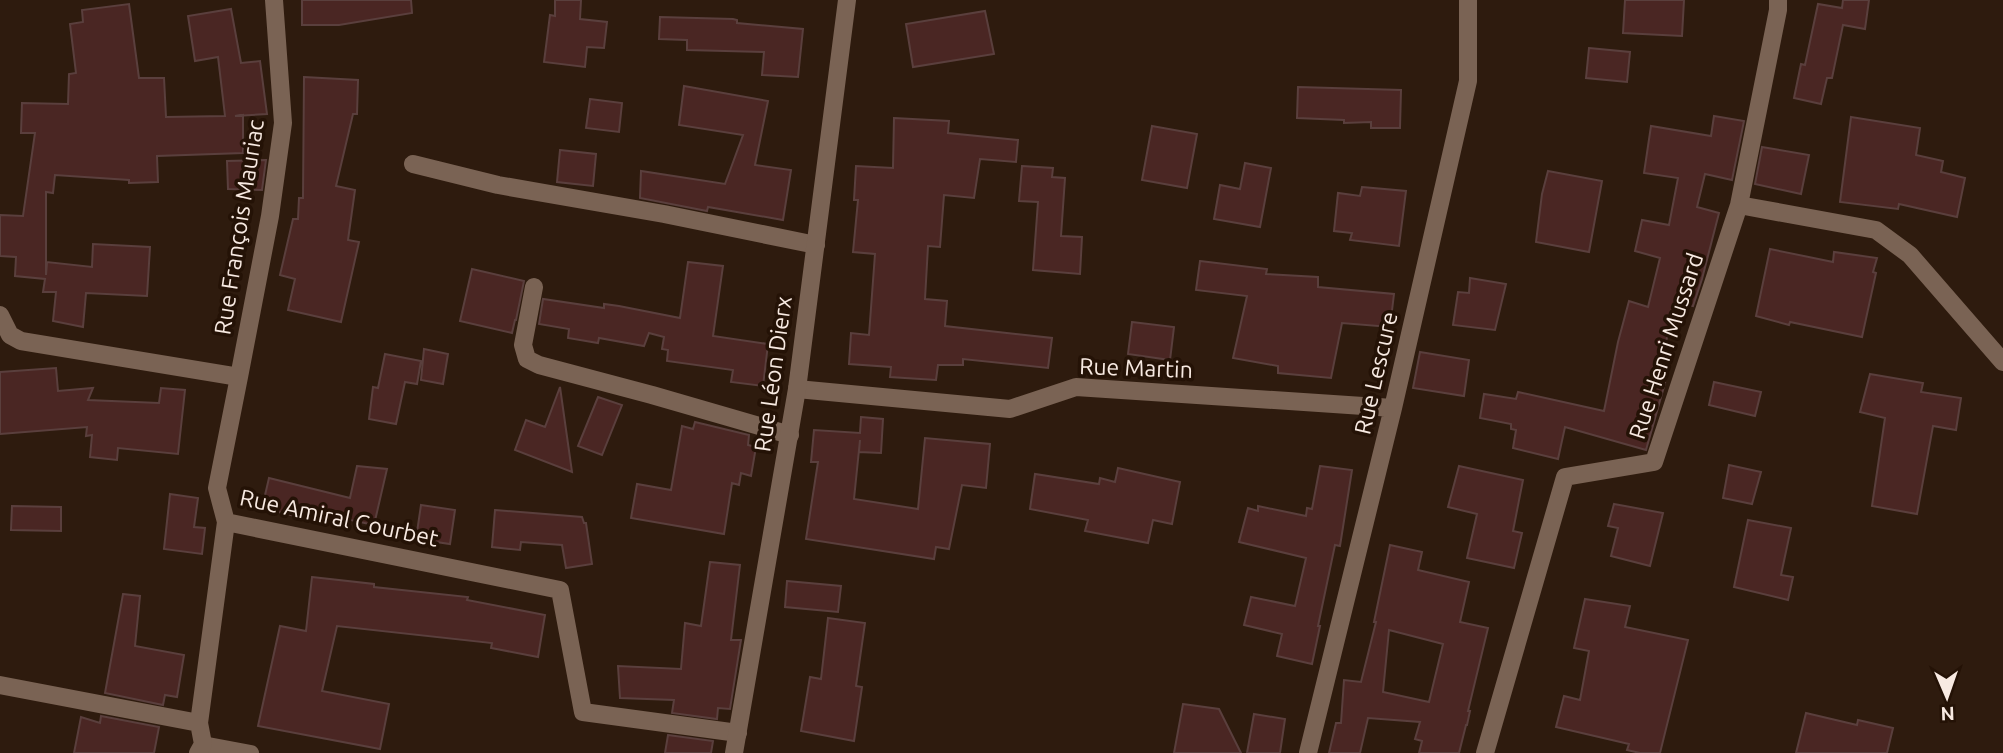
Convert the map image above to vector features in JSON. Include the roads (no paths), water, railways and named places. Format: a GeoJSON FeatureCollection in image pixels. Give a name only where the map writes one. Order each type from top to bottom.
{"type":"FeatureCollection","features":[{"type":"Feature","properties":{"kind":"street","name":"Rue François Mauriac"},"geometry":{"type":"LineString","coordinates":[[239,377],[270,216],[283,123],[274,0]]}},
{"type":"Feature","properties":{"kind":"street","name":"Rue Léon Dierx"},"geometry":{"type":"LineString","coordinates":[[734,753],[797,389],[847,0]]}},
{"type":"Feature","properties":{"kind":"street","name":"Rue Lescure"},"geometry":{"type":"LineString","coordinates":[[1308,753],[1393,408],[1468,81],[1468,0]]}},
{"type":"Feature","properties":{"kind":"street","name":"Rue Henri Mussard"},"geometry":{"type":"LineString","coordinates":[[1485,753],[1565,477],[1654,462],[1739,205],[1779,10],[1778,0]]}},
{"type":"Feature","properties":{"kind":"street"},"geometry":{"type":"LineString","coordinates":[[413,164],[498,185],[664,214],[816,245]]}},
{"type":"Feature","properties":{"kind":"street"},"geometry":{"type":"LineString","coordinates":[[1739,205],[1876,230],[1910,255],[2003,362]]}},
{"type":"Feature","properties":{"kind":"street"},"geometry":{"type":"LineString","coordinates":[[534,287],[523,345],[527,359],[538,365],[790,435]]}},
{"type":"Feature","properties":{"kind":"street"},"geometry":{"type":"LineString","coordinates":[[0,315],[10,335],[21,341],[239,377]]}},
{"type":"Feature","properties":{"kind":"street","name":"Rue Amiral Courbet"},"geometry":{"type":"LineString","coordinates":[[239,377],[217,488],[226,522],[560,590],[583,712],[738,733]]}},
{"type":"Feature","properties":{"kind":"street","name":"Rue Martin"},"geometry":{"type":"LineString","coordinates":[[797,389],[1010,409],[1076,387],[1393,408]]}},
{"type":"Feature","properties":{"kind":"street"},"geometry":{"type":"LineString","coordinates":[[201,748],[199,723],[226,522]]}},
{"type":"Feature","properties":{"kind":"street"},"geometry":{"type":"LineString","coordinates":[[0,685],[199,723]]}},
{"type":"Feature","properties":{"kind":"lane"},"geometry":{"type":"LineString","coordinates":[[201,748],[251,753]]}}]}
